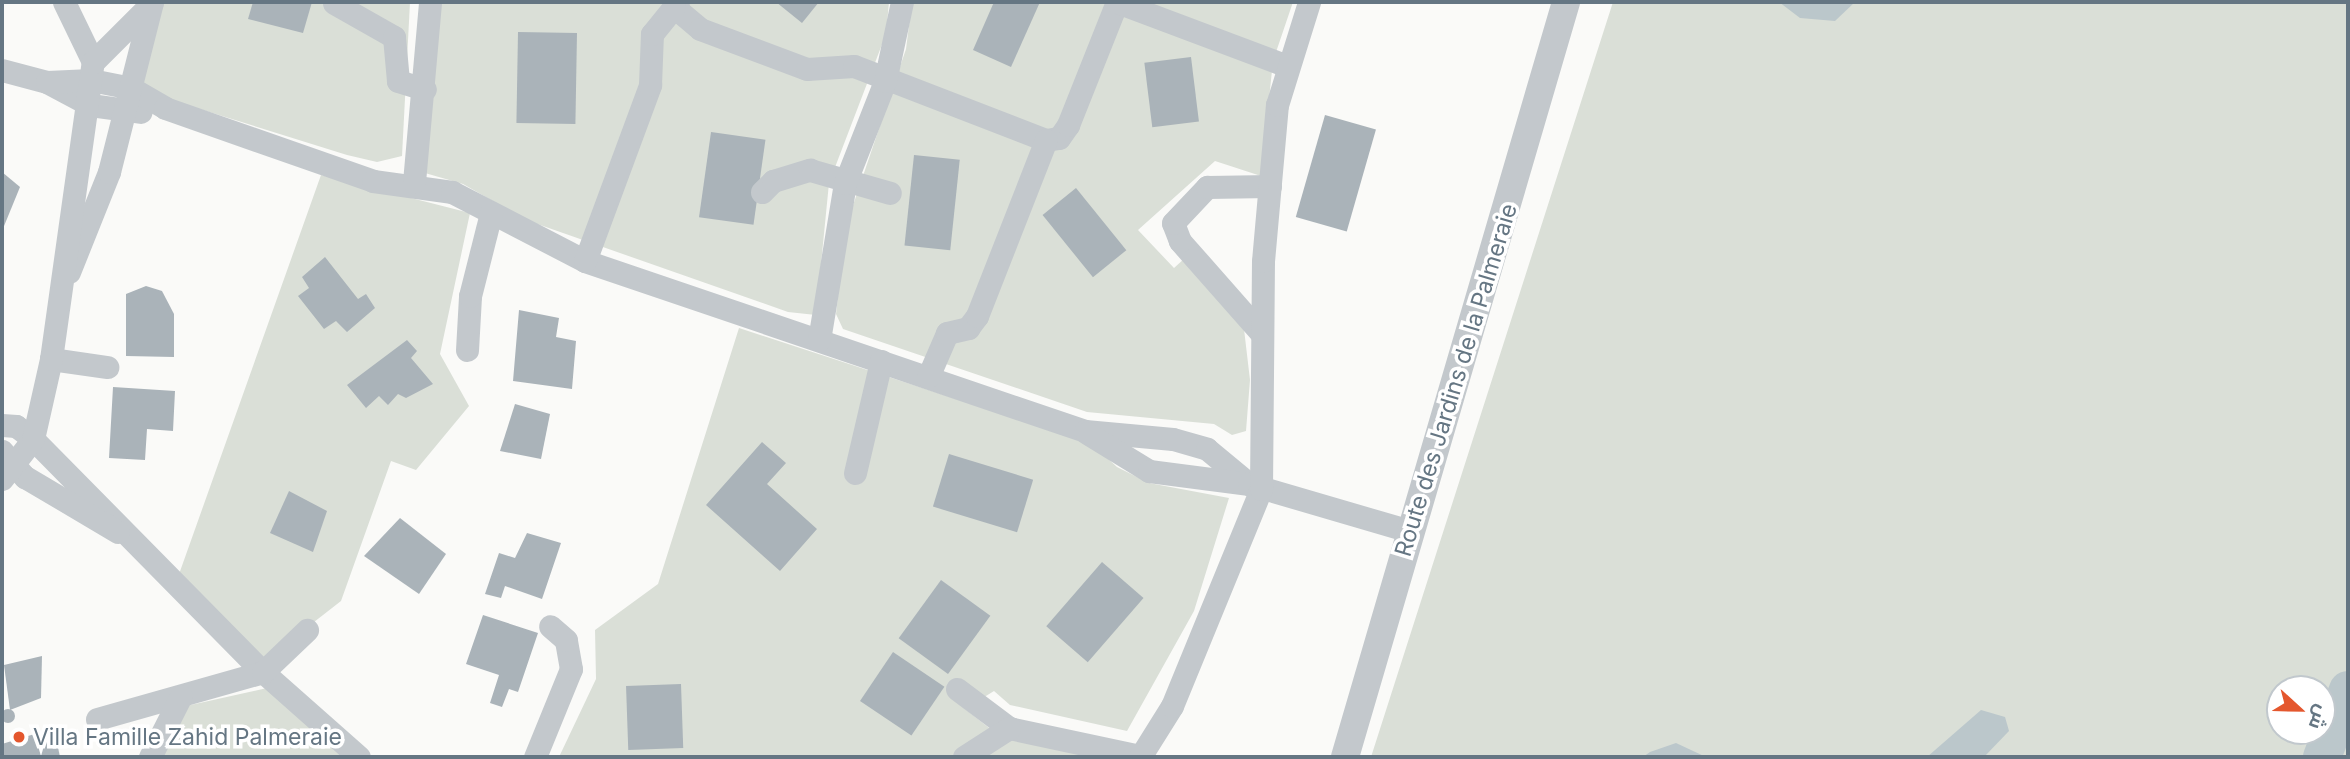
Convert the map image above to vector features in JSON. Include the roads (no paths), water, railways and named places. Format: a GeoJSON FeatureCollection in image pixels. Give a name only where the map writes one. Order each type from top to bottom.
{"type":"FeatureCollection","features":[{"type":"Feature","properties":{"kind":"street"},"geometry":{"type":"LineString","coordinates":[[64,2],[92,71],[90,105],[51,359],[36,410],[13,433],[6,465],[94,523],[124,534]]}},
{"type":"Feature","properties":{"kind":"street"},"geometry":{"type":"LineString","coordinates":[[47,82],[92,71],[152,2]]}},
{"type":"Feature","properties":{"kind":"street"},"geometry":{"type":"LineString","coordinates":[[64,284],[125,114],[152,2]]}},
{"type":"Feature","properties":{"kind":"street"},"geometry":{"type":"LineString","coordinates":[[414,182],[425,89],[430,2]]}},
{"type":"Feature","properties":{"kind":"street"},"geometry":{"type":"LineString","coordinates":[[819,340],[845,183],[885,81],[902,2]]}},
{"type":"Feature","properties":{"kind":"street"},"geometry":{"type":"LineString","coordinates":[[585,261],[650,85],[652,34],[676,4],[700,29],[807,69],[840,63],[1046,140],[1059,138],[1068,125],[1117,2],[1285,65]]}},
{"type":"Feature","properties":{"kind":"street"},"geometry":{"type":"LineString","coordinates":[[957,689],[1009,728],[1140,757],[1172,706],[1255,487],[1270,186],[1285,65],[1309,2]]}},
{"type":"Feature","properties":{"kind":"street","name":"Route des Jardins de la Palmeraie"},"geometry":{"type":"LineString","coordinates":[[1345,757],[1566,2]]}},
{"type":"Feature","properties":{"kind":"street"},"geometry":{"type":"LineString","coordinates":[[334,3],[394,37],[398,81],[425,89]]}},
{"type":"Feature","properties":{"kind":"street"},"geometry":{"type":"LineString","coordinates":[[2,70],[47,82],[90,105],[125,114],[165,108]]}},
{"type":"Feature","properties":{"kind":"street"},"geometry":{"type":"LineString","coordinates":[[92,71],[131,88],[165,108],[373,181],[414,182],[452,192],[585,261],[1084,431],[1149,471],[1255,487],[1410,531]]}},
{"type":"Feature","properties":{"kind":"street"},"geometry":{"type":"LineString","coordinates":[[928,377],[942,339],[976,316],[1046,140]]}},
{"type":"Feature","properties":{"kind":"street"},"geometry":{"type":"LineString","coordinates":[[762,192],[773,181],[810,170],[845,183],[890,193]]}},
{"type":"Feature","properties":{"kind":"street"},"geometry":{"type":"LineString","coordinates":[[1261,333],[1180,241],[1173,223],[1207,187],[1270,186]]}},
{"type":"Feature","properties":{"kind":"street"},"geometry":{"type":"LineString","coordinates":[[467,350],[470,296],[491,213]]}},
{"type":"Feature","properties":{"kind":"street"},"geometry":{"type":"LineString","coordinates":[[51,359],[107,366]]}},
{"type":"Feature","properties":{"kind":"street"},"geometry":{"type":"LineString","coordinates":[[855,473],[881,361]]}},
{"type":"Feature","properties":{"kind":"street"},"geometry":{"type":"LineString","coordinates":[[1084,431],[1173,439],[1207,449],[1255,487]]}},
{"type":"Feature","properties":{"kind":"street"},"geometry":{"type":"LineString","coordinates":[[13,433],[124,534],[264,672],[359,757]]}},
{"type":"Feature","properties":{"kind":"street"},"geometry":{"type":"LineString","coordinates":[[535,757],[571,669],[566,640],[550,626]]}},
{"type":"Feature","properties":{"kind":"street"},"geometry":{"type":"LineString","coordinates":[[97,719],[264,672],[307,630]]}},
{"type":"Feature","properties":{"kind":"street"},"geometry":{"type":"LineString","coordinates":[[150,757],[181,696]]}},
{"type":"Feature","properties":{"kind":"street"},"geometry":{"type":"LineString","coordinates":[[964,757],[1009,728]]}},
{"type":"Feature","properties":{"kind":"waterway"},"geometry":{"type":"LineString","coordinates":[[2322,757],[2348,690]]}},
{"type":"Feature","properties":{"kind":"place","name":"Villa Famille Zahid Palmeraie"},"geometry":{"type":"Point","coordinates":[19,737]}}]}
